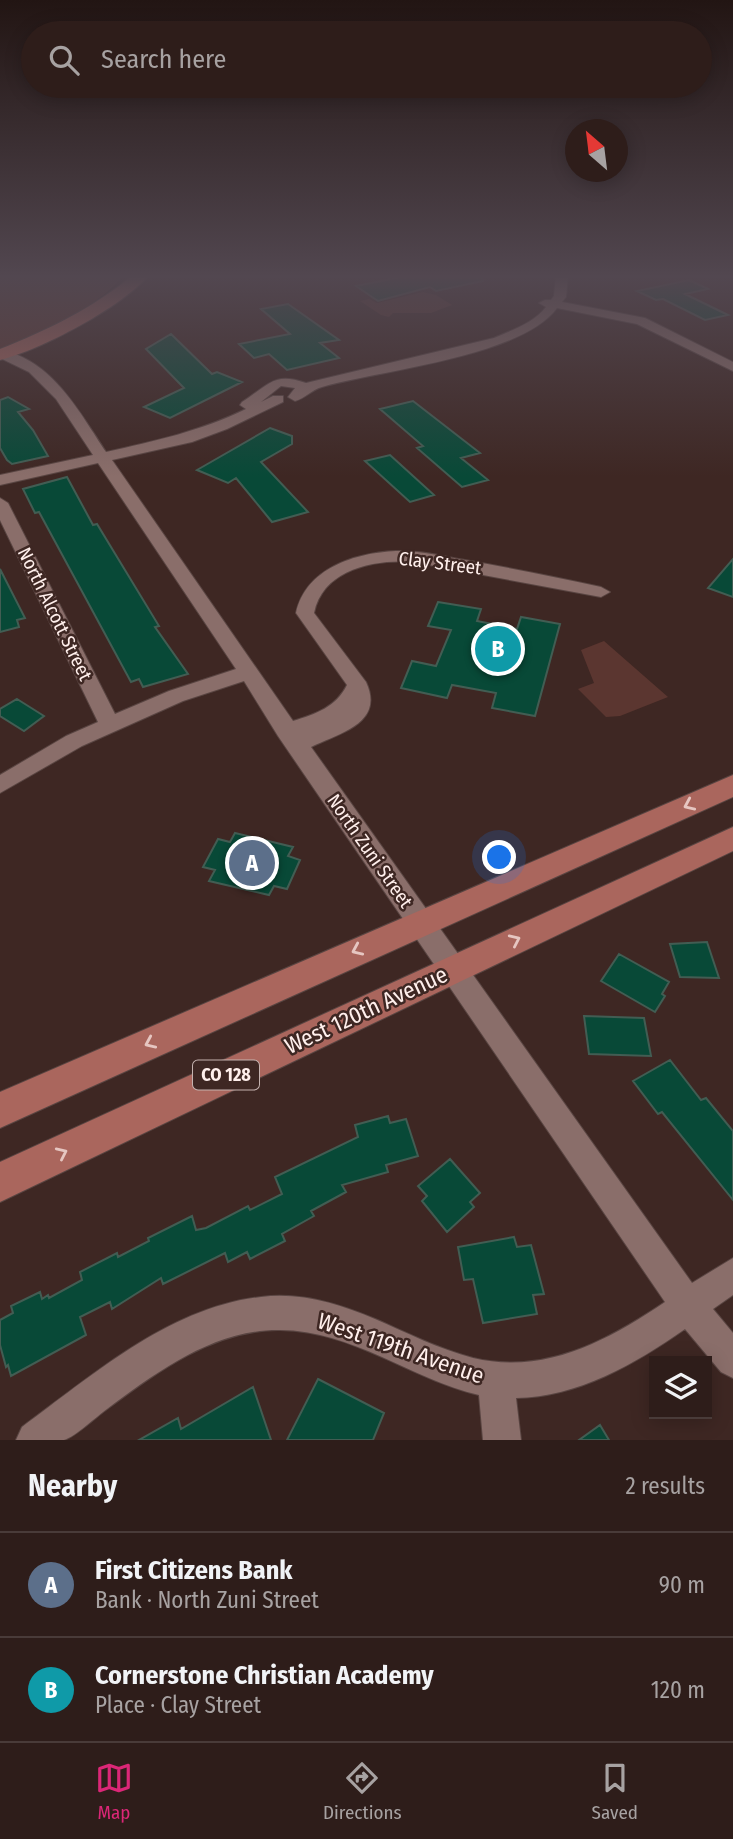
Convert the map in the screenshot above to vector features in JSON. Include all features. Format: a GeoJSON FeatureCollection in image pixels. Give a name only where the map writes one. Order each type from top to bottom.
{"type":"FeatureCollection","features":[{"type":"Feature","properties":{"kind":"main road"},"geometry":{"type":"LineString","coordinates":[[4,359],[34,342]]}},
{"type":"Feature","properties":{"kind":"main road"},"geometry":{"type":"LineString","coordinates":[[0,1110],[733,785]]}},
{"type":"Feature","properties":{"kind":"main road","name":"West 120th Avenue"},"geometry":{"type":"LineString","coordinates":[[0,1182],[733,838]]}},
{"type":"Feature","properties":{"kind":"street"},"geometry":{"type":"LineString","coordinates":[[0,480],[187,439],[271,396],[296,397],[297,386],[465,342]]}},
{"type":"Feature","properties":{"kind":"street"},"geometry":{"type":"LineString","coordinates":[[683,342],[733,367]]}},
{"type":"Feature","properties":{"kind":"street","name":"North Zuni Street"},"geometry":{"type":"LineString","coordinates":[[4,359],[34,369],[50,382],[291,738],[688,1306],[733,1360]]}},
{"type":"Feature","properties":{"kind":"street","name":"North Alcott Street"},"geometry":{"type":"LineString","coordinates":[[0,503],[120,721]]}},
{"type":"Feature","properties":{"kind":"street","name":"Clay Street"},"geometry":{"type":"LineString","coordinates":[[291,738],[336,728],[356,715],[362,705],[362,695],[356,682],[305,613],[305,601],[311,590],[333,573],[397,556],[492,570],[601,592]]}},
{"type":"Feature","properties":{"kind":"street"},"geometry":{"type":"LineString","coordinates":[[0,785],[74,741],[120,721],[177,708],[250,678]]}},
{"type":"Feature","properties":{"kind":"street","name":"West 119th Avenue"},"geometry":{"type":"LineString","coordinates":[[36,1440],[174,1344],[228,1320],[262,1314],[298,1314],[331,1320],[460,1372],[496,1380],[531,1379],[571,1373],[606,1359],[628,1347],[733,1275]]}},
{"type":"Feature","properties":{"kind":"street"},"geometry":{"type":"LineString","coordinates":[[496,1380],[502,1440]]}},
{"type":"Feature","properties":{"kind":"shaded area"},"geometry":{"type":"Polygon","coordinates":[[[0,342],[16,342],[0,349],[0,342]]]}},
{"type":"Feature","properties":{"kind":"shaded area"},"geometry":{"type":"Polygon","coordinates":[[[604,641],[668,697],[620,716],[606,717],[578,689],[594,683],[581,650],[604,641]]]}},
{"type":"Feature","properties":{"kind":"building"},"geometry":{"type":"Polygon","coordinates":[[[157,342],[179,342],[212,374],[217,372],[242,382],[170,418],[144,407],[184,388],[146,349],[157,342]]]}},
{"type":"Feature","properties":{"kind":"building"},"geometry":{"type":"Polygon","coordinates":[[[325,342],[320,343],[339,358],[287,370],[269,354],[254,358],[239,344],[325,342]]]}},
{"type":"Feature","properties":{"kind":"building"},"geometry":{"type":"Polygon","coordinates":[[[8,397],[29,409],[18,412],[33,430],[48,456],[12,464],[7,460],[0,448],[0,400],[8,397]]]}},
{"type":"Feature","properties":{"kind":"building"},"geometry":{"type":"Polygon","coordinates":[[[413,401],[480,453],[461,458],[488,480],[462,487],[417,448],[423,446],[380,409],[413,401]]]}},
{"type":"Feature","properties":{"kind":"building"},"geometry":{"type":"Polygon","coordinates":[[[270,428],[292,436],[292,444],[261,462],[308,512],[272,522],[236,478],[228,483],[197,470],[270,428]]]}},
{"type":"Feature","properties":{"kind":"building"},"geometry":{"type":"Polygon","coordinates":[[[390,455],[434,495],[410,502],[365,461],[390,455]]]}},
{"type":"Feature","properties":{"kind":"building"},"geometry":{"type":"Polygon","coordinates":[[[67,477],[93,525],[97,524],[159,626],[155,627],[188,674],[143,687],[139,679],[131,682],[39,512],[35,513],[23,489],[67,477]]]}},
{"type":"Feature","properties":{"kind":"building"},"geometry":{"type":"Polygon","coordinates":[[[733,559],[733,597],[708,588],[733,559]]]}},
{"type":"Feature","properties":{"kind":"building"},"geometry":{"type":"Polygon","coordinates":[[[0,569],[25,618],[17,620],[19,627],[0,632],[0,569]]]}},
{"type":"Feature","properties":{"kind":"building"},"geometry":{"type":"Polygon","coordinates":[[[438,602],[481,609],[477,621],[517,629],[521,617],[560,624],[535,716],[492,708],[496,693],[452,685],[447,698],[401,688],[412,661],[436,666],[451,630],[428,626],[438,602]]]}},
{"type":"Feature","properties":{"kind":"building"},"geometry":{"type":"Polygon","coordinates":[[[17,699],[44,716],[24,731],[0,716],[0,709],[17,699]]]}},
{"type":"Feature","properties":{"kind":"building"},"geometry":{"type":"Polygon","coordinates":[[[235,833],[293,847],[288,856],[300,860],[287,889],[274,886],[269,895],[209,881],[215,870],[203,867],[218,839],[230,842],[235,833]]]}},
{"type":"Feature","properties":{"kind":"building"},"geometry":{"type":"Polygon","coordinates":[[[707,942],[719,978],[680,977],[670,944],[707,942]]]}},
{"type":"Feature","properties":{"kind":"building"},"geometry":{"type":"Polygon","coordinates":[[[619,954],[669,982],[662,994],[665,996],[655,1012],[601,981],[619,954]]]}},
{"type":"Feature","properties":{"kind":"building"},"geometry":{"type":"Polygon","coordinates":[[[584,1016],[644,1018],[651,1056],[589,1054],[584,1016]]]}},
{"type":"Feature","properties":{"kind":"building"},"geometry":{"type":"Polygon","coordinates":[[[670,1060],[701,1100],[706,1098],[733,1131],[733,1200],[662,1112],[658,1114],[633,1081],[670,1060]]]}},
{"type":"Feature","properties":{"kind":"building"},"geometry":{"type":"Polygon","coordinates":[[[388,1116],[390,1123],[406,1119],[418,1156],[386,1165],[388,1172],[342,1185],[346,1192],[311,1211],[314,1216],[282,1234],[285,1241],[250,1259],[247,1252],[228,1262],[225,1253],[163,1284],[161,1278],[112,1309],[110,1302],[80,1317],[86,1335],[11,1376],[0,1345],[0,1320],[13,1313],[11,1306],[40,1292],[42,1299],[48,1295],[49,1298],[82,1280],[80,1272],[117,1253],[118,1257],[192,1216],[196,1230],[206,1228],[248,1206],[250,1210],[282,1194],[275,1177],[358,1137],[355,1125],[388,1116]]]}},
{"type":"Feature","properties":{"kind":"building"},"geometry":{"type":"Polygon","coordinates":[[[450,1159],[480,1193],[470,1202],[474,1207],[447,1232],[422,1201],[427,1196],[418,1186],[450,1159]]]}},
{"type":"Feature","properties":{"kind":"building"},"geometry":{"type":"Polygon","coordinates":[[[514,1237],[517,1247],[531,1245],[544,1294],[533,1295],[537,1314],[483,1323],[473,1279],[464,1280],[458,1247],[514,1237]]]}},
{"type":"Feature","properties":{"kind":"building"},"geometry":{"type":"Polygon","coordinates":[[[318,1379],[384,1413],[373,1440],[287,1440],[318,1379]]]}},
{"type":"Feature","properties":{"kind":"building"},"geometry":{"type":"Polygon","coordinates":[[[253,1387],[271,1440],[139,1440],[178,1418],[181,1429],[253,1387]]]}},
{"type":"Feature","properties":{"kind":"building"},"geometry":{"type":"Polygon","coordinates":[[[600,1425],[609,1440],[579,1440],[600,1425]]]}},
{"type":"Feature","properties":{"kind":"place","name":"Cornerstone Christian Academy"},"geometry":{"type":"Point","coordinates":[498,649]}},
{"type":"Feature","properties":{"kind":"place","name":"First Citizens Bank"},"geometry":{"type":"Point","coordinates":[252,863]}}]}
